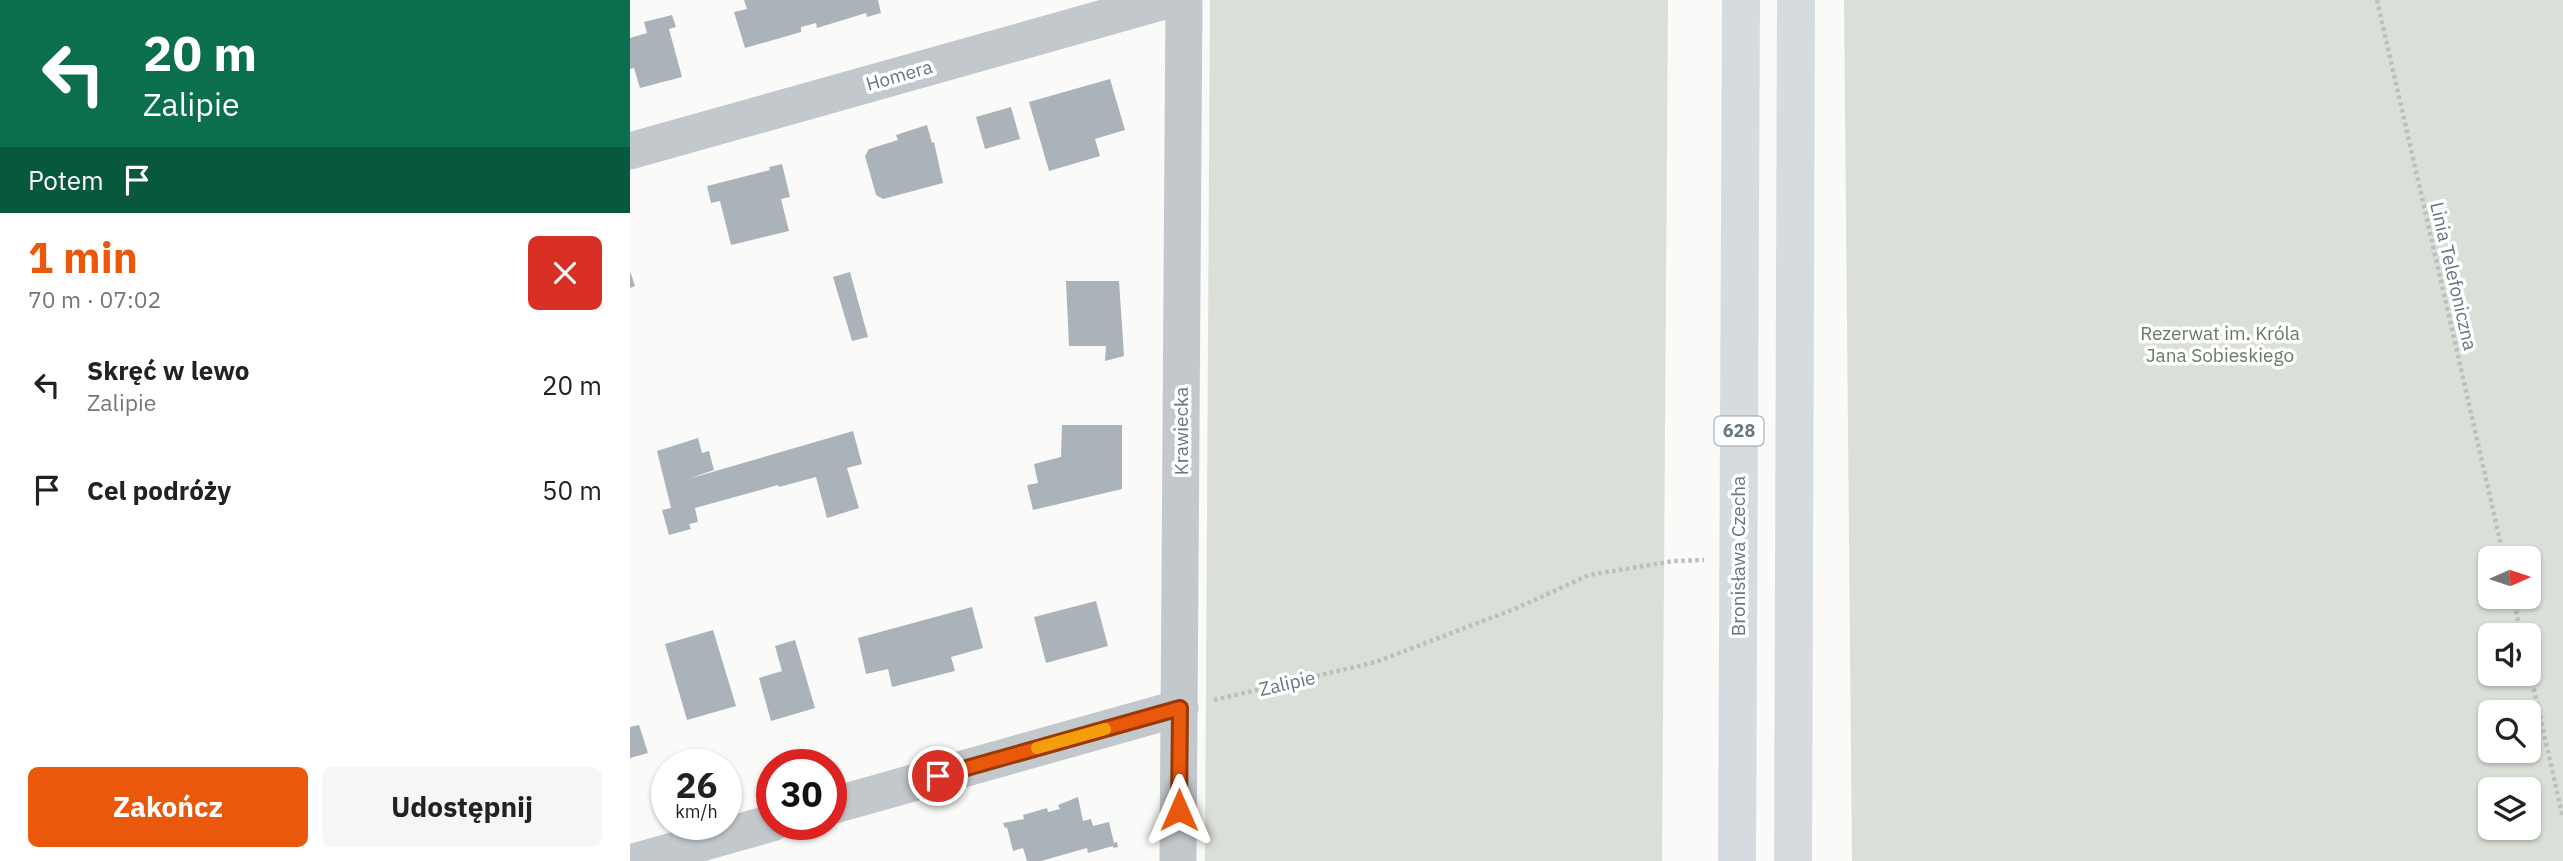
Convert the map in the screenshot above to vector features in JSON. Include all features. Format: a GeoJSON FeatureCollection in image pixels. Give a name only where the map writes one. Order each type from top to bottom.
{"type":"FeatureCollection","features":[{"type":"Feature","properties":{"kind":"main road","name":"Bronisława Czecha"},"geometry":{"type":"LineString","coordinates":[[1737,861],[1741,0]]}},
{"type":"Feature","properties":{"kind":"main road"},"geometry":{"type":"LineString","coordinates":[[1793,861],[1796,0]]}},
{"type":"Feature","properties":{"kind":"street","name":"Homera"},"geometry":{"type":"LineString","coordinates":[[630,151],[1168,0]]}},
{"type":"Feature","properties":{"kind":"street","name":"Krawiecka"},"geometry":{"type":"LineString","coordinates":[[1178,861],[1184,0]]}},
{"type":"Feature","properties":{"kind":"street"},"geometry":{"type":"LineString","coordinates":[[847,802],[1180,708]]}},
{"type":"Feature","properties":{"kind":"street"},"geometry":{"type":"LineString","coordinates":[[637,861],[756,828]]}},
{"type":"Feature","properties":{"kind":"path","name":"Linia Telefoniczna"},"geometry":{"type":"LineString","coordinates":[[2377,0],[2501,546]]}},
{"type":"Feature","properties":{"kind":"path","name":"Zalipie"},"geometry":{"type":"LineString","coordinates":[[1180,708],[1376,662],[1517,608],[1589,575],[1674,561],[1738,559]]}},
{"type":"Feature","properties":{"kind":"path"},"geometry":{"type":"LineString","coordinates":[[2533,686],[2563,818]]}},
{"type":"Feature","properties":{"kind":"green space"},"geometry":{"type":"Polygon","coordinates":[[[1210,0],[1668,0],[1662,861],[1205,861],[1210,0]]]}},
{"type":"Feature","properties":{"kind":"green space","name":"Rezerwat im. Króla Jana Sobieskiego"},"geometry":{"type":"Polygon","coordinates":[[[1844,0],[2563,0],[2563,861],[1852,861],[1844,0]]]}},
{"type":"Feature","properties":{"kind":"building"},"geometry":{"type":"Polygon","coordinates":[[[744,0],[878,0],[881,13],[867,17],[866,13],[817,28],[816,23],[801,27],[801,32],[745,48],[734,12],[747,9],[744,0]]]}},
{"type":"Feature","properties":{"kind":"building"},"geometry":{"type":"Polygon","coordinates":[[[672,15],[676,27],[669,29],[682,77],[640,88],[634,68],[630,69],[630,38],[647,33],[644,22],[672,15]]]}},
{"type":"Feature","properties":{"kind":"building"},"geometry":{"type":"Polygon","coordinates":[[[1110,79],[1125,130],[1095,139],[1100,156],[1049,171],[1029,102],[1110,79]]]}},
{"type":"Feature","properties":{"kind":"building"},"geometry":{"type":"Polygon","coordinates":[[[1011,107],[1020,139],[985,149],[976,117],[1011,107]]]}},
{"type":"Feature","properties":{"kind":"building"},"geometry":{"type":"Polygon","coordinates":[[[927,125],[932,143],[934,142],[943,183],[883,199],[876,195],[865,156],[869,149],[898,140],[896,135],[927,125]]]}},
{"type":"Feature","properties":{"kind":"building"},"geometry":{"type":"Polygon","coordinates":[[[782,164],[790,197],[781,199],[789,231],[731,245],[720,201],[711,203],[707,186],[770,170],[769,167],[782,164]]]}},
{"type":"Feature","properties":{"kind":"building"},"geometry":{"type":"Polygon","coordinates":[[[630,271],[635,286],[630,288],[630,271]]]}},
{"type":"Feature","properties":{"kind":"building"},"geometry":{"type":"Polygon","coordinates":[[[850,272],[868,337],[852,341],[833,277],[850,272]]]}},
{"type":"Feature","properties":{"kind":"building"},"geometry":{"type":"Polygon","coordinates":[[[1066,281],[1119,281],[1124,356],[1105,361],[1106,346],[1069,346],[1066,281]]]}},
{"type":"Feature","properties":{"kind":"building"},"geometry":{"type":"Polygon","coordinates":[[[1062,425],[1122,425],[1122,489],[1033,510],[1027,485],[1038,483],[1034,464],[1061,457],[1062,425]]]}},
{"type":"Feature","properties":{"kind":"building"},"geometry":{"type":"Polygon","coordinates":[[[853,431],[862,464],[847,468],[859,508],[827,518],[816,477],[695,508],[698,522],[689,524],[691,529],[669,535],[662,510],[671,508],[657,451],[698,438],[702,453],[709,451],[714,470],[688,479],[853,431]]]}},
{"type":"Feature","properties":{"kind":"building"},"geometry":{"type":"Polygon","coordinates":[[[1096,601],[1108,646],[1046,663],[1034,617],[1096,601]]]}},
{"type":"Feature","properties":{"kind":"building"},"geometry":{"type":"Polygon","coordinates":[[[972,607],[983,648],[951,657],[955,671],[892,687],[888,669],[866,674],[858,638],[972,607]]]}},
{"type":"Feature","properties":{"kind":"building"},"geometry":{"type":"Polygon","coordinates":[[[713,630],[736,706],[687,720],[665,644],[713,630]]]}},
{"type":"Feature","properties":{"kind":"building"},"geometry":{"type":"Polygon","coordinates":[[[795,640],[815,708],[771,721],[759,678],[782,671],[775,646],[795,640]]]}},
{"type":"Feature","properties":{"kind":"building"},"geometry":{"type":"Polygon","coordinates":[[[639,725],[648,753],[630,758],[630,727],[639,725]]]}},
{"type":"Feature","properties":{"kind":"building"},"geometry":{"type":"Polygon","coordinates":[[[1078,797],[1083,821],[1091,819],[1093,826],[1109,822],[1114,843],[1117,842],[1118,847],[1088,853],[1087,848],[1041,861],[1027,861],[1023,848],[1013,851],[1007,827],[1005,828],[1003,823],[1024,819],[1023,815],[1047,808],[1048,812],[1060,809],[1058,805],[1078,797]]]}},
{"type":"Feature","properties":{"kind":"slow traffic"},"geometry":{"type":"LineString","coordinates":[[1037,748],[1105,729]]}},
{"type":"Feature","properties":{"kind":"route"},"geometry":{"type":"LineString","coordinates":[[938,776],[1180,708],[1179,810]]}}]}
